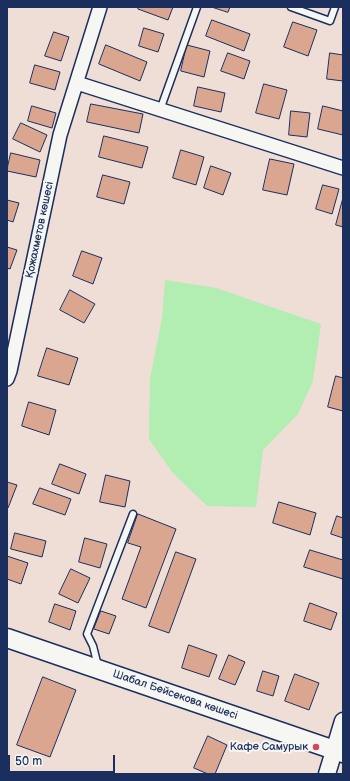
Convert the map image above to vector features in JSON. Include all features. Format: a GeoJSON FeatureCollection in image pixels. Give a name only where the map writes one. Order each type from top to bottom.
{"type":"FeatureCollection","features":[{"type":"Feature","properties":{"kind":"main road","name":"Шабал Бейсекова көшесі"},"geometry":{"type":"LineString","coordinates":[[7,638],[339,751]]}},
{"type":"Feature","properties":{"kind":"street","name":"Қожахметов көшесі"},"geometry":{"type":"LineString","coordinates":[[7,379],[10,371],[60,135],[100,7]]}},
{"type":"Feature","properties":{"kind":"street"},"geometry":{"type":"LineString","coordinates":[[77,83],[343,168]]}},
{"type":"Feature","properties":{"kind":"street"},"geometry":{"type":"LineString","coordinates":[[328,774],[339,751],[343,721]]}},
{"type":"Feature","properties":{"kind":"lane"},"geometry":{"type":"LineString","coordinates":[[160,110],[197,7]]}},
{"type":"Feature","properties":{"kind":"lane"},"geometry":{"type":"LineString","coordinates":[[291,7],[330,21],[335,7]]}},
{"type":"Feature","properties":{"kind":"lane"},"geometry":{"type":"LineString","coordinates":[[98,669],[93,646],[87,634],[132,514]]}},
{"type":"Feature","properties":{"kind":"green space"},"geometry":{"type":"Polygon","coordinates":[[[165,280],[216,288],[321,324],[313,381],[298,414],[263,450],[256,507],[207,506],[172,472],[149,439],[150,379],[162,318],[165,280]]]}},
{"type":"Feature","properties":{"kind":"building"},"geometry":{"type":"Polygon","coordinates":[[[139,7],[173,7],[168,20],[138,9],[139,7]]]}},
{"type":"Feature","properties":{"kind":"building"},"geometry":{"type":"Polygon","coordinates":[[[212,7],[230,7],[228,12],[212,7]]]}},
{"type":"Feature","properties":{"kind":"building"},"geometry":{"type":"Polygon","coordinates":[[[212,20],[250,34],[244,51],[206,36],[212,20]]]}},
{"type":"Feature","properties":{"kind":"building"},"geometry":{"type":"Polygon","coordinates":[[[293,22],[317,30],[308,56],[284,47],[293,22]]]}},
{"type":"Feature","properties":{"kind":"building"},"geometry":{"type":"Polygon","coordinates":[[[144,28],[164,34],[158,52],[139,46],[144,28]]]}},
{"type":"Feature","properties":{"kind":"building"},"geometry":{"type":"Polygon","coordinates":[[[54,32],[69,37],[61,61],[45,56],[54,32]]]}},
{"type":"Feature","properties":{"kind":"building"},"geometry":{"type":"Polygon","coordinates":[[[106,45],[147,62],[140,81],[99,64],[106,45]]]}},
{"type":"Feature","properties":{"kind":"building"},"geometry":{"type":"Polygon","coordinates":[[[187,45],[210,51],[204,77],[181,71],[187,45]]]}},
{"type":"Feature","properties":{"kind":"building"},"geometry":{"type":"Polygon","coordinates":[[[228,53],[250,61],[244,79],[221,71],[228,53]]]}},
{"type":"Feature","properties":{"kind":"building"},"geometry":{"type":"Polygon","coordinates":[[[330,53],[343,55],[343,81],[327,79],[330,53]]]}},
{"type":"Feature","properties":{"kind":"building"},"geometry":{"type":"Polygon","coordinates":[[[35,65],[60,72],[55,90],[30,83],[35,65]]]}},
{"type":"Feature","properties":{"kind":"building"},"geometry":{"type":"Polygon","coordinates":[[[264,84],[287,90],[279,119],[256,113],[264,84]]]}},
{"type":"Feature","properties":{"kind":"building"},"geometry":{"type":"Polygon","coordinates":[[[198,87],[225,93],[221,112],[194,106],[198,87]]]}},
{"type":"Feature","properties":{"kind":"building"},"geometry":{"type":"Polygon","coordinates":[[[91,104],[143,114],[139,133],[87,122],[91,104]]]}},
{"type":"Feature","properties":{"kind":"building"},"geometry":{"type":"Polygon","coordinates":[[[32,106],[56,113],[52,128],[28,121],[32,106]]]}},
{"type":"Feature","properties":{"kind":"building"},"geometry":{"type":"Polygon","coordinates":[[[323,106],[343,111],[343,135],[318,129],[323,106]]]}},
{"type":"Feature","properties":{"kind":"building"},"geometry":{"type":"Polygon","coordinates":[[[291,111],[310,113],[307,137],[289,135],[291,111]]]}},
{"type":"Feature","properties":{"kind":"building"},"geometry":{"type":"Polygon","coordinates":[[[21,123],[47,135],[40,152],[13,139],[21,123]]]}},
{"type":"Feature","properties":{"kind":"building"},"geometry":{"type":"Polygon","coordinates":[[[104,136],[148,147],[142,168],[99,157],[104,136]]]}},
{"type":"Feature","properties":{"kind":"building"},"geometry":{"type":"Polygon","coordinates":[[[181,150],[204,157],[196,185],[173,178],[181,150]]]}},
{"type":"Feature","properties":{"kind":"building"},"geometry":{"type":"Polygon","coordinates":[[[11,153],[40,160],[36,177],[7,171],[11,153]]]}},
{"type":"Feature","properties":{"kind":"building"},"geometry":{"type":"Polygon","coordinates":[[[270,159],[294,164],[287,195],[263,190],[270,159]]]}},
{"type":"Feature","properties":{"kind":"building"},"geometry":{"type":"Polygon","coordinates":[[[211,166],[231,173],[223,195],[204,188],[211,166]]]}},
{"type":"Feature","properties":{"kind":"building"},"geometry":{"type":"Polygon","coordinates":[[[103,175],[130,182],[124,204],[97,197],[103,175]]]}},
{"type":"Feature","properties":{"kind":"building"},"geometry":{"type":"Polygon","coordinates":[[[323,185],[339,189],[332,214],[316,209],[323,185]]]}},
{"type":"Feature","properties":{"kind":"building"},"geometry":{"type":"Polygon","coordinates":[[[343,198],[343,227],[336,225],[343,198]]]}},
{"type":"Feature","properties":{"kind":"building"},"geometry":{"type":"Polygon","coordinates":[[[7,200],[19,203],[13,222],[7,220],[7,200]]]}},
{"type":"Feature","properties":{"kind":"building"},"geometry":{"type":"Polygon","coordinates":[[[7,247],[17,250],[10,269],[7,268],[7,247]]]}},
{"type":"Feature","properties":{"kind":"building"},"geometry":{"type":"Polygon","coordinates":[[[82,251],[102,258],[93,284],[73,276],[82,251]]]}},
{"type":"Feature","properties":{"kind":"building"},"geometry":{"type":"Polygon","coordinates":[[[70,290],[95,304],[84,323],[60,310],[70,290]]]}},
{"type":"Feature","properties":{"kind":"building"},"geometry":{"type":"Polygon","coordinates":[[[47,348],[78,358],[69,385],[38,376],[47,348]]]}},
{"type":"Feature","properties":{"kind":"building"},"geometry":{"type":"Polygon","coordinates":[[[336,376],[343,378],[343,411],[328,407],[336,376]]]}},
{"type":"Feature","properties":{"kind":"building"},"geometry":{"type":"Polygon","coordinates":[[[29,402],[56,410],[49,435],[22,426],[29,402]]]}},
{"type":"Feature","properties":{"kind":"building"},"geometry":{"type":"Polygon","coordinates":[[[60,464],[86,474],[79,494],[52,484],[60,464]]]}},
{"type":"Feature","properties":{"kind":"building"},"geometry":{"type":"Polygon","coordinates":[[[106,475],[130,481],[125,507],[100,502],[106,475]]]}},
{"type":"Feature","properties":{"kind":"building"},"geometry":{"type":"Polygon","coordinates":[[[7,482],[17,485],[8,508],[7,508],[7,482]]]}},
{"type":"Feature","properties":{"kind":"building"},"geometry":{"type":"Polygon","coordinates":[[[40,488],[71,499],[65,515],[33,504],[40,488]]]}},
{"type":"Feature","properties":{"kind":"building"},"geometry":{"type":"Polygon","coordinates":[[[279,502],[316,513],[310,535],[273,523],[279,502]]]}},
{"type":"Feature","properties":{"kind":"building"},"geometry":{"type":"Polygon","coordinates":[[[138,514],[176,529],[146,608],[122,599],[141,547],[128,543],[138,514]]]}},
{"type":"Feature","properties":{"kind":"building"},"geometry":{"type":"Polygon","coordinates":[[[337,516],[343,518],[343,538],[331,534],[337,516]]]}},
{"type":"Feature","properties":{"kind":"building"},"geometry":{"type":"Polygon","coordinates":[[[15,533],[46,541],[42,557],[11,549],[15,533]]]}},
{"type":"Feature","properties":{"kind":"building"},"geometry":{"type":"Polygon","coordinates":[[[85,538],[107,544],[100,568],[79,562],[85,538]]]}},
{"type":"Feature","properties":{"kind":"building"},"geometry":{"type":"Polygon","coordinates":[[[310,550],[343,560],[343,579],[304,567],[310,550]]]}},
{"type":"Feature","properties":{"kind":"building"},"geometry":{"type":"Polygon","coordinates":[[[176,552],[196,559],[169,633],[149,626],[176,552]]]}},
{"type":"Feature","properties":{"kind":"building"},"geometry":{"type":"Polygon","coordinates":[[[7,556],[28,563],[21,584],[7,579],[7,556]]]}},
{"type":"Feature","properties":{"kind":"building"},"geometry":{"type":"Polygon","coordinates":[[[71,569],[90,578],[78,603],[59,594],[71,569]]]}},
{"type":"Feature","properties":{"kind":"building"},"geometry":{"type":"Polygon","coordinates":[[[310,603],[337,613],[331,630],[304,621],[310,603]]]}},
{"type":"Feature","properties":{"kind":"building"},"geometry":{"type":"Polygon","coordinates":[[[55,604],[76,611],[70,630],[49,622],[55,604]]]}},
{"type":"Feature","properties":{"kind":"building"},"geometry":{"type":"Polygon","coordinates":[[[101,611],[116,616],[109,634],[94,629],[101,611]]]}},
{"type":"Feature","properties":{"kind":"building"},"geometry":{"type":"Polygon","coordinates":[[[189,645],[217,655],[209,677],[182,668],[189,645]]]}},
{"type":"Feature","properties":{"kind":"building"},"geometry":{"type":"Polygon","coordinates":[[[229,655],[245,662],[235,685],[219,679],[229,655]]]}},
{"type":"Feature","properties":{"kind":"building"},"geometry":{"type":"Polygon","coordinates":[[[263,671],[279,676],[273,696],[257,691],[263,671]]]}},
{"type":"Feature","properties":{"kind":"building"},"geometry":{"type":"Polygon","coordinates":[[[295,674],[319,683],[309,710],[285,701],[295,674]]]}},
{"type":"Feature","properties":{"kind":"building"},"geometry":{"type":"Polygon","coordinates":[[[43,677],[76,690],[50,757],[17,745],[43,677]]]}},
{"type":"Feature","properties":{"kind":"building"},"geometry":{"type":"Polygon","coordinates":[[[208,736],[227,745],[215,774],[208,774],[194,768],[208,736]]]}},
{"type":"Feature","properties":{"kind":"place","name":"Кафе Самурык"},"geometry":{"type":"Point","coordinates":[316,747]}}]}
